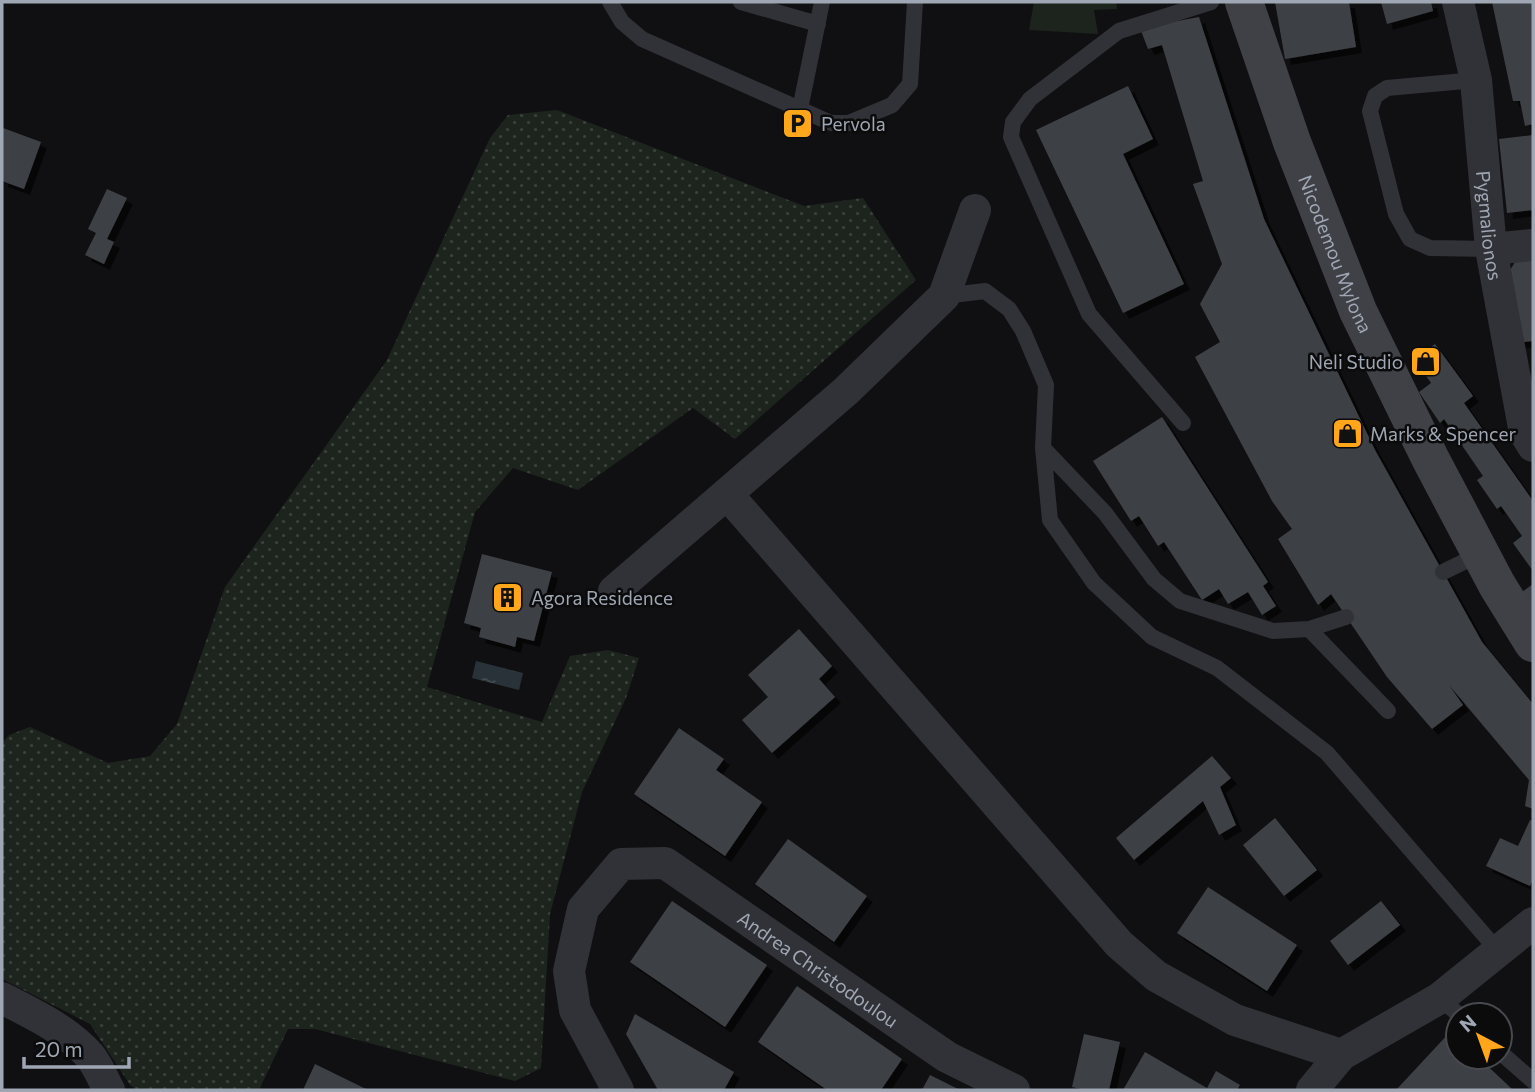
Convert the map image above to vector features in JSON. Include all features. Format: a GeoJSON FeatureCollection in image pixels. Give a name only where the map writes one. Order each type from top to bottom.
{"type":"FeatureCollection","features":[{"type":"Feature","properties":{"kind":"main road","name":"Nicodemou Mylona"},"geometry":{"type":"LineString","coordinates":[[1244,2],[1292,142],[1358,311],[1430,458],[1497,585],[1533,643]]}},
{"type":"Feature","properties":{"kind":"street","name":"Pygmalionos"},"geometry":{"type":"LineString","coordinates":[[1458,2],[1476,80],[1491,249],[1525,433],[1533,446]]}},
{"type":"Feature","properties":{"kind":"street"},"geometry":{"type":"LineString","coordinates":[[614,591],[846,390],[944,296],[975,210]]}},
{"type":"Feature","properties":{"kind":"street"},"geometry":{"type":"LineString","coordinates":[[1491,249],[1533,245]]}},
{"type":"Feature","properties":{"kind":"street"},"geometry":{"type":"LineString","coordinates":[[727,494],[1119,944],[1157,976],[1235,1020],[1341,1055]]}},
{"type":"Feature","properties":{"kind":"street","name":"Andrea Christodoulou"},"geometry":{"type":"LineString","coordinates":[[618,1090],[575,1010],[569,971],[583,909],[621,864],[665,863],[947,1057],[1014,1090]]}},
{"type":"Feature","properties":{"kind":"street"},"geometry":{"type":"LineString","coordinates":[[1455,1001],[1499,952],[1533,923]]}},
{"type":"Feature","properties":{"kind":"street"},"geometry":{"type":"LineString","coordinates":[[2,998],[68,1035],[92,1058],[109,1090]]}},
{"type":"Feature","properties":{"kind":"street"},"geometry":{"type":"LineString","coordinates":[[1312,1090],[1341,1055],[1444,1010]]}},
{"type":"Feature","properties":{"kind":"lane"},"geometry":{"type":"LineString","coordinates":[[610,2],[622,22],[642,38],[831,123],[849,123],[892,105],[910,84],[915,2]]}},
{"type":"Feature","properties":{"kind":"lane"},"geometry":{"type":"LineString","coordinates":[[741,2],[818,24]]}},
{"type":"Feature","properties":{"kind":"lane"},"geometry":{"type":"LineString","coordinates":[[800,109],[822,2]]}},
{"type":"Feature","properties":{"kind":"lane"},"geometry":{"type":"LineString","coordinates":[[1183,423],[1089,314],[1011,137],[1013,122],[1030,99],[1119,31],[1211,2]]}},
{"type":"Feature","properties":{"kind":"lane"},"geometry":{"type":"LineString","coordinates":[[1476,80],[1387,88],[1375,96],[1370,111],[1396,214],[1410,239],[1430,248],[1491,249]]}},
{"type":"Feature","properties":{"kind":"lane"},"geometry":{"type":"LineString","coordinates":[[944,296],[985,291],[1009,309],[1023,331],[1046,385],[1043,448],[1050,520],[1094,583],[1152,637],[1217,668],[1327,753],[1499,952]]}},
{"type":"Feature","properties":{"kind":"lane"},"geometry":{"type":"LineString","coordinates":[[1043,448],[1105,513],[1154,579],[1180,601],[1273,631],[1309,629],[1346,617]]}},
{"type":"Feature","properties":{"kind":"lane"},"geometry":{"type":"LineString","coordinates":[[1443,572],[1482,553]]}},
{"type":"Feature","properties":{"kind":"lane"},"geometry":{"type":"LineString","coordinates":[[1309,629],[1388,711]]}},
{"type":"Feature","properties":{"kind":"lane"},"geometry":{"type":"LineString","coordinates":[[1514,1064],[1533,1081]]}},
{"type":"Feature","properties":{"kind":"shaded area"},"geometry":{"type":"Polygon","coordinates":[[[1034,2],[1116,2],[1117,9],[1094,10],[1098,34],[1029,30],[1034,2]]]}},
{"type":"Feature","properties":{"kind":"shaded area"},"geometry":{"type":"Polygon","coordinates":[[[557,110],[804,206],[863,198],[916,280],[735,439],[693,408],[578,490],[513,468],[475,512],[427,687],[542,722],[570,656],[608,650],[639,658],[626,698],[582,792],[550,914],[541,1068],[515,1081],[315,1029],[288,1029],[259,1090],[137,1090],[130,1085],[90,1024],[2,979],[2,743],[9,735],[30,727],[108,763],[150,756],[177,724],[225,587],[387,360],[490,138],[508,115],[557,110]]]}},
{"type":"Feature","properties":{"kind":"water"},"geometry":{"type":"Polygon","coordinates":[[[476,661],[523,673],[519,690],[472,678],[476,661]]]}},
{"type":"Feature","properties":{"kind":"building"},"geometry":{"type":"Polygon","coordinates":[[[1275,2],[1349,2],[1356,47],[1285,59],[1275,2]]]}},
{"type":"Feature","properties":{"kind":"building"},"geometry":{"type":"Polygon","coordinates":[[[1381,2],[1431,2],[1433,11],[1387,24],[1381,2]]]}},
{"type":"Feature","properties":{"kind":"building"},"geometry":{"type":"Polygon","coordinates":[[[1492,2],[1533,2],[1533,124],[1525,126],[1520,101],[1513,101],[1492,2]]]}},
{"type":"Feature","properties":{"kind":"building"},"geometry":{"type":"Polygon","coordinates":[[[1199,17],[1264,219],[1375,450],[1482,642],[1533,704],[1533,809],[1525,806],[1529,780],[1449,685],[1463,705],[1432,729],[1387,677],[1331,594],[1318,605],[1278,539],[1292,529],[1272,501],[1195,357],[1220,342],[1200,304],[1222,264],[1193,184],[1203,181],[1162,45],[1148,49],[1140,28],[1199,17]]]}},
{"type":"Feature","properties":{"kind":"building"},"geometry":{"type":"Polygon","coordinates":[[[1128,86],[1153,139],[1123,154],[1184,284],[1123,313],[1036,130],[1128,86]]]}},
{"type":"Feature","properties":{"kind":"building"},"geometry":{"type":"Polygon","coordinates":[[[3,128],[41,142],[24,189],[2,181],[3,128]]]}},
{"type":"Feature","properties":{"kind":"building"},"geometry":{"type":"Polygon","coordinates":[[[1533,135],[1533,210],[1507,213],[1499,139],[1533,135]]]}},
{"type":"Feature","properties":{"kind":"building"},"geometry":{"type":"Polygon","coordinates":[[[107,189],[127,198],[107,239],[114,242],[104,264],[85,255],[96,233],[88,229],[107,189]]]}},
{"type":"Feature","properties":{"kind":"building"},"geometry":{"type":"Polygon","coordinates":[[[1533,256],[1533,341],[1515,343],[1509,272],[1515,262],[1533,256]]]}},
{"type":"Feature","properties":{"kind":"building"},"geometry":{"type":"Polygon","coordinates":[[[1435,344],[1473,396],[1464,403],[1533,501],[1533,571],[1513,543],[1522,536],[1501,506],[1497,509],[1477,480],[1483,476],[1444,419],[1440,423],[1419,392],[1431,383],[1414,359],[1435,344]]]}},
{"type":"Feature","properties":{"kind":"building"},"geometry":{"type":"Polygon","coordinates":[[[1162,417],[1268,582],[1263,586],[1276,606],[1262,615],[1248,592],[1228,604],[1219,589],[1202,600],[1164,542],[1158,546],[1139,516],[1131,521],[1093,461],[1162,417]]]}},
{"type":"Feature","properties":{"kind":"building","name":"Agora Residence"},"geometry":{"type":"Polygon","coordinates":[[[482,554],[552,572],[534,641],[517,637],[515,647],[479,637],[481,628],[464,623],[482,554]]]}},
{"type":"Feature","properties":{"kind":"building"},"geometry":{"type":"Polygon","coordinates":[[[1533,584],[1533,610],[1522,592],[1533,584]]]}},
{"type":"Feature","properties":{"kind":"building"},"geometry":{"type":"Polygon","coordinates":[[[799,629],[832,666],[819,679],[835,697],[772,753],[742,720],[768,697],[748,675],[799,629]]]}},
{"type":"Feature","properties":{"kind":"building"},"geometry":{"type":"Polygon","coordinates":[[[679,728],[724,759],[716,770],[762,802],[725,856],[634,794],[679,728]]]}},
{"type":"Feature","properties":{"kind":"building"},"geometry":{"type":"Polygon","coordinates":[[[1212,756],[1231,778],[1220,787],[1236,825],[1219,835],[1203,801],[1134,860],[1116,838],[1212,756]]]}},
{"type":"Feature","properties":{"kind":"building"},"geometry":{"type":"Polygon","coordinates":[[[1275,818],[1317,870],[1284,896],[1243,845],[1275,818]]]}},
{"type":"Feature","properties":{"kind":"building"},"geometry":{"type":"Polygon","coordinates":[[[1530,820],[1533,821],[1533,879],[1530,886],[1486,866],[1500,838],[1518,846],[1530,820]]]}},
{"type":"Feature","properties":{"kind":"building"},"geometry":{"type":"Polygon","coordinates":[[[788,839],[867,896],[834,942],[755,884],[788,839]]]}},
{"type":"Feature","properties":{"kind":"building"},"geometry":{"type":"Polygon","coordinates":[[[1208,887],[1297,945],[1267,991],[1177,933],[1208,887]]]}},
{"type":"Feature","properties":{"kind":"building"},"geometry":{"type":"Polygon","coordinates":[[[672,901],[767,965],[725,1027],[630,962],[672,901]]]}},
{"type":"Feature","properties":{"kind":"building"},"geometry":{"type":"Polygon","coordinates":[[[1381,901],[1400,925],[1348,965],[1330,941],[1381,901]]]}},
{"type":"Feature","properties":{"kind":"building"},"geometry":{"type":"Polygon","coordinates":[[[797,986],[902,1059],[881,1090],[827,1090],[758,1042],[797,986]]]}},
{"type":"Feature","properties":{"kind":"building"},"geometry":{"type":"Polygon","coordinates":[[[635,1014],[734,1072],[724,1090],[658,1090],[626,1034],[635,1014]]]}},
{"type":"Feature","properties":{"kind":"building"},"geometry":{"type":"Polygon","coordinates":[[[1084,1034],[1120,1042],[1109,1090],[1072,1087],[1084,1034]]]}},
{"type":"Feature","properties":{"kind":"building"},"geometry":{"type":"Polygon","coordinates":[[[1444,1039],[1444,1071],[1493,1071],[1513,1090],[1396,1090],[1444,1039]]]}},
{"type":"Feature","properties":{"kind":"building"},"geometry":{"type":"Polygon","coordinates":[[[1145,1052],[1207,1088],[1216,1071],[1240,1085],[1237,1090],[1123,1090],[1145,1052]]]}},
{"type":"Feature","properties":{"kind":"building"},"geometry":{"type":"Polygon","coordinates":[[[315,1064],[368,1090],[303,1090],[315,1064]]]}},
{"type":"Feature","properties":{"kind":"building"},"geometry":{"type":"Polygon","coordinates":[[[930,1075],[960,1090],[922,1090],[930,1075]]]}},
{"type":"Feature","properties":{"kind":"place","name":"Pervola"},"geometry":{"type":"Point","coordinates":[798,123]}},
{"type":"Feature","properties":{"kind":"place","name":"Neli Studio"},"geometry":{"type":"Point","coordinates":[1426,361]}},
{"type":"Feature","properties":{"kind":"place","name":"Marks & Spencer"},"geometry":{"type":"Point","coordinates":[1347,433]}},
{"type":"Feature","properties":{"kind":"place","name":"Agora Residence"},"geometry":{"type":"Point","coordinates":[508,597]}}]}
